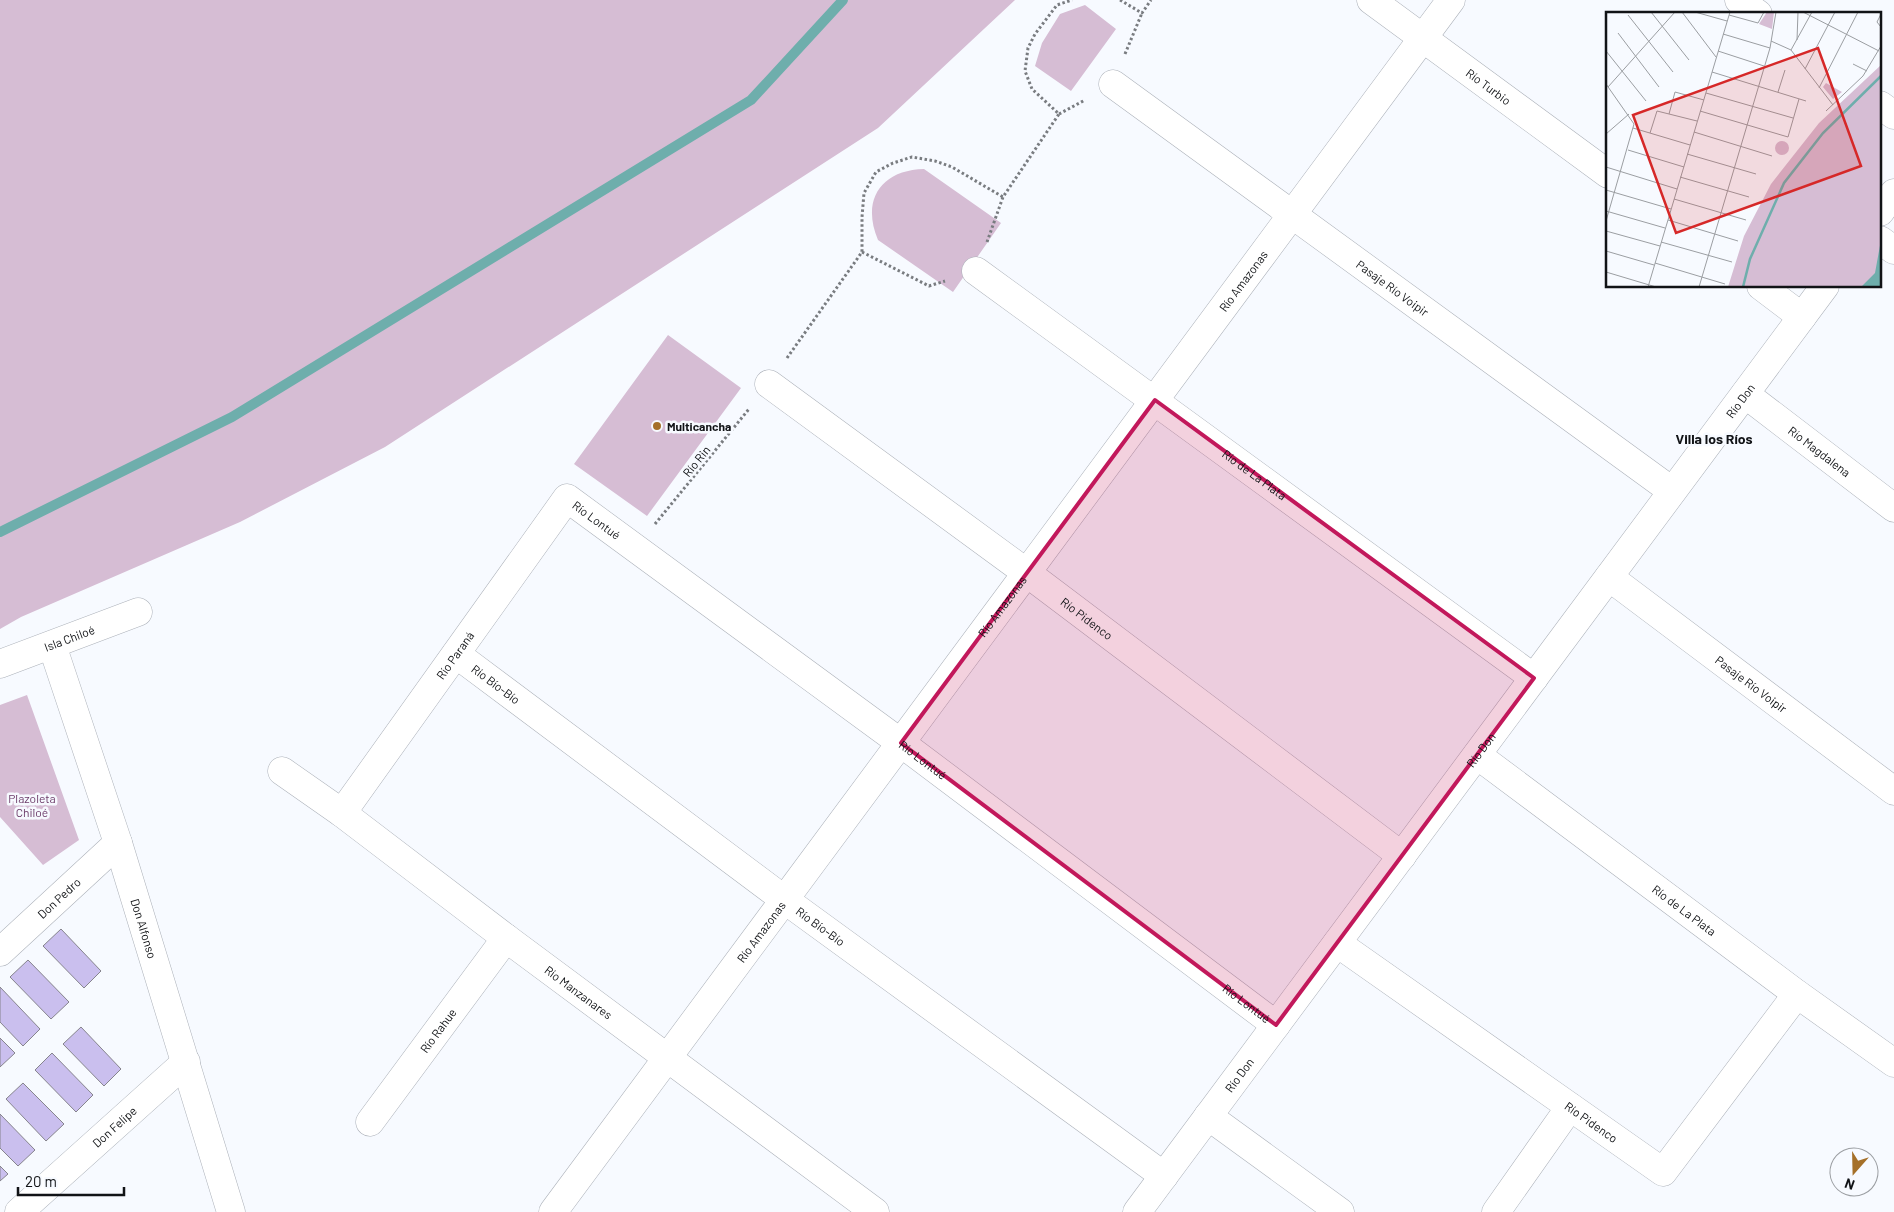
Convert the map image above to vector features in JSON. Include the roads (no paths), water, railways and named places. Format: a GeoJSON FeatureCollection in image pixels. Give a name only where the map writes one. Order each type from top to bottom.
{"type":"FeatureCollection","features":[{"type":"Feature","properties":{"kind":"street","name":"Río Turbio"},"geometry":{"type":"LineString","coordinates":[[1371,0],[1606,173]]}},
{"type":"Feature","properties":{"kind":"street","name":"Río Amazonas"},"geometry":{"type":"LineString","coordinates":[[553,1212],[1451,0]]}},
{"type":"Feature","properties":{"kind":"street"},"geometry":{"type":"LineString","coordinates":[[1739,0],[1755,12]]}},
{"type":"Feature","properties":{"kind":"street","name":"Pasaje Río Voipir"},"geometry":{"type":"LineString","coordinates":[[1112,84],[1672,491]]}},
{"type":"Feature","properties":{"kind":"street"},"geometry":{"type":"LineString","coordinates":[[1882,106],[1894,115]]}},
{"type":"Feature","properties":{"kind":"street"},"geometry":{"type":"LineString","coordinates":[[1882,209],[1894,193]]}},
{"type":"Feature","properties":{"kind":"street"},"geometry":{"type":"LineString","coordinates":[[1882,241],[1894,250]]}},
{"type":"Feature","properties":{"kind":"street","name":"Río de La Plata"},"geometry":{"type":"LineString","coordinates":[[976,271],[1534,678]]}},
{"type":"Feature","properties":{"kind":"street"},"geometry":{"type":"LineString","coordinates":[[1764,288],[1802,317]]}},
{"type":"Feature","properties":{"kind":"street","name":"Río Don"},"geometry":{"type":"LineString","coordinates":[[1137,1212],[1824,288]]}},
{"type":"Feature","properties":{"kind":"street","name":"Río Pidenco"},"geometry":{"type":"LineString","coordinates":[[769,384],[1026,573],[1402,856]]}},
{"type":"Feature","properties":{"kind":"street","name":"Río Magdalena"},"geometry":{"type":"LineString","coordinates":[[1745,394],[1894,508]]}},
{"type":"Feature","properties":{"kind":"street","name":"Río Lontué"},"geometry":{"type":"LineString","coordinates":[[567,498],[901,743],[1276,1025]]}},
{"type":"Feature","properties":{"kind":"street","name":"Río Paraná"},"geometry":{"type":"LineString","coordinates":[[342,813],[567,498]]}},
{"type":"Feature","properties":{"kind":"street","name":"Pasaje Río Voipir"},"geometry":{"type":"LineString","coordinates":[[1609,577],[1894,791]]}},
{"type":"Feature","properties":{"kind":"street","name":"Isla Chiloé"},"geometry":{"type":"LineString","coordinates":[[0,664],[138,612]]}},
{"type":"Feature","properties":{"kind":"street","name":"Don Alfonso"},"geometry":{"type":"LineString","coordinates":[[52,645],[118,843],[231,1212]]}},
{"type":"Feature","properties":{"kind":"street","name":"Río Bío-Bío"},"geometry":{"type":"LineString","coordinates":[[456,654],[785,900],[1164,1176]]}},
{"type":"Feature","properties":{"kind":"street","name":"Río de La Plata"},"geometry":{"type":"LineString","coordinates":[[1477,755],[1798,994],[1894,1063]]}},
{"type":"Feature","properties":{"kind":"street","name":"Río Manzanares"},"geometry":{"type":"LineString","coordinates":[[282,771],[342,813],[506,938],[875,1212]]}},
{"type":"Feature","properties":{"kind":"street","name":"Don Pedro"},"geometry":{"type":"LineString","coordinates":[[0,952],[118,843]]}},
{"type":"Feature","properties":{"kind":"street","name":"Río Rahue"},"geometry":{"type":"LineString","coordinates":[[370,1122],[506,938]]}},
{"type":"Feature","properties":{"kind":"street","name":"Río Pidenco"},"geometry":{"type":"LineString","coordinates":[[1337,943],[1663,1172],[1798,994]]}},
{"type":"Feature","properties":{"kind":"street","name":"Don Felipe"},"geometry":{"type":"LineString","coordinates":[[19,1212],[186,1062]]}},
{"type":"Feature","properties":{"kind":"street"},"geometry":{"type":"LineString","coordinates":[[1496,1212],[1570,1107]]}},
{"type":"Feature","properties":{"kind":"street"},"geometry":{"type":"LineString","coordinates":[[1208,1116],[1340,1212]]}},
{"type":"Feature","properties":{"kind":"waterway"},"geometry":{"type":"LineString","coordinates":[[0,532],[232,417],[751,100],[843,0]]}},
{"type":"Feature","properties":{"kind":"place","name":"Multicancha"},"geometry":{"type":"Point","coordinates":[657,426]}},
{"type":"Feature","properties":{"kind":"district","name":"Villa los Ríos"},"geometry":{"type":"Point","coordinates":[1714,438]}},
{"type":"Feature","properties":{"kind":"park label","name":"Plazoleta Chiloé"},"geometry":{"type":"Point","coordinates":[32,805]}}]}
